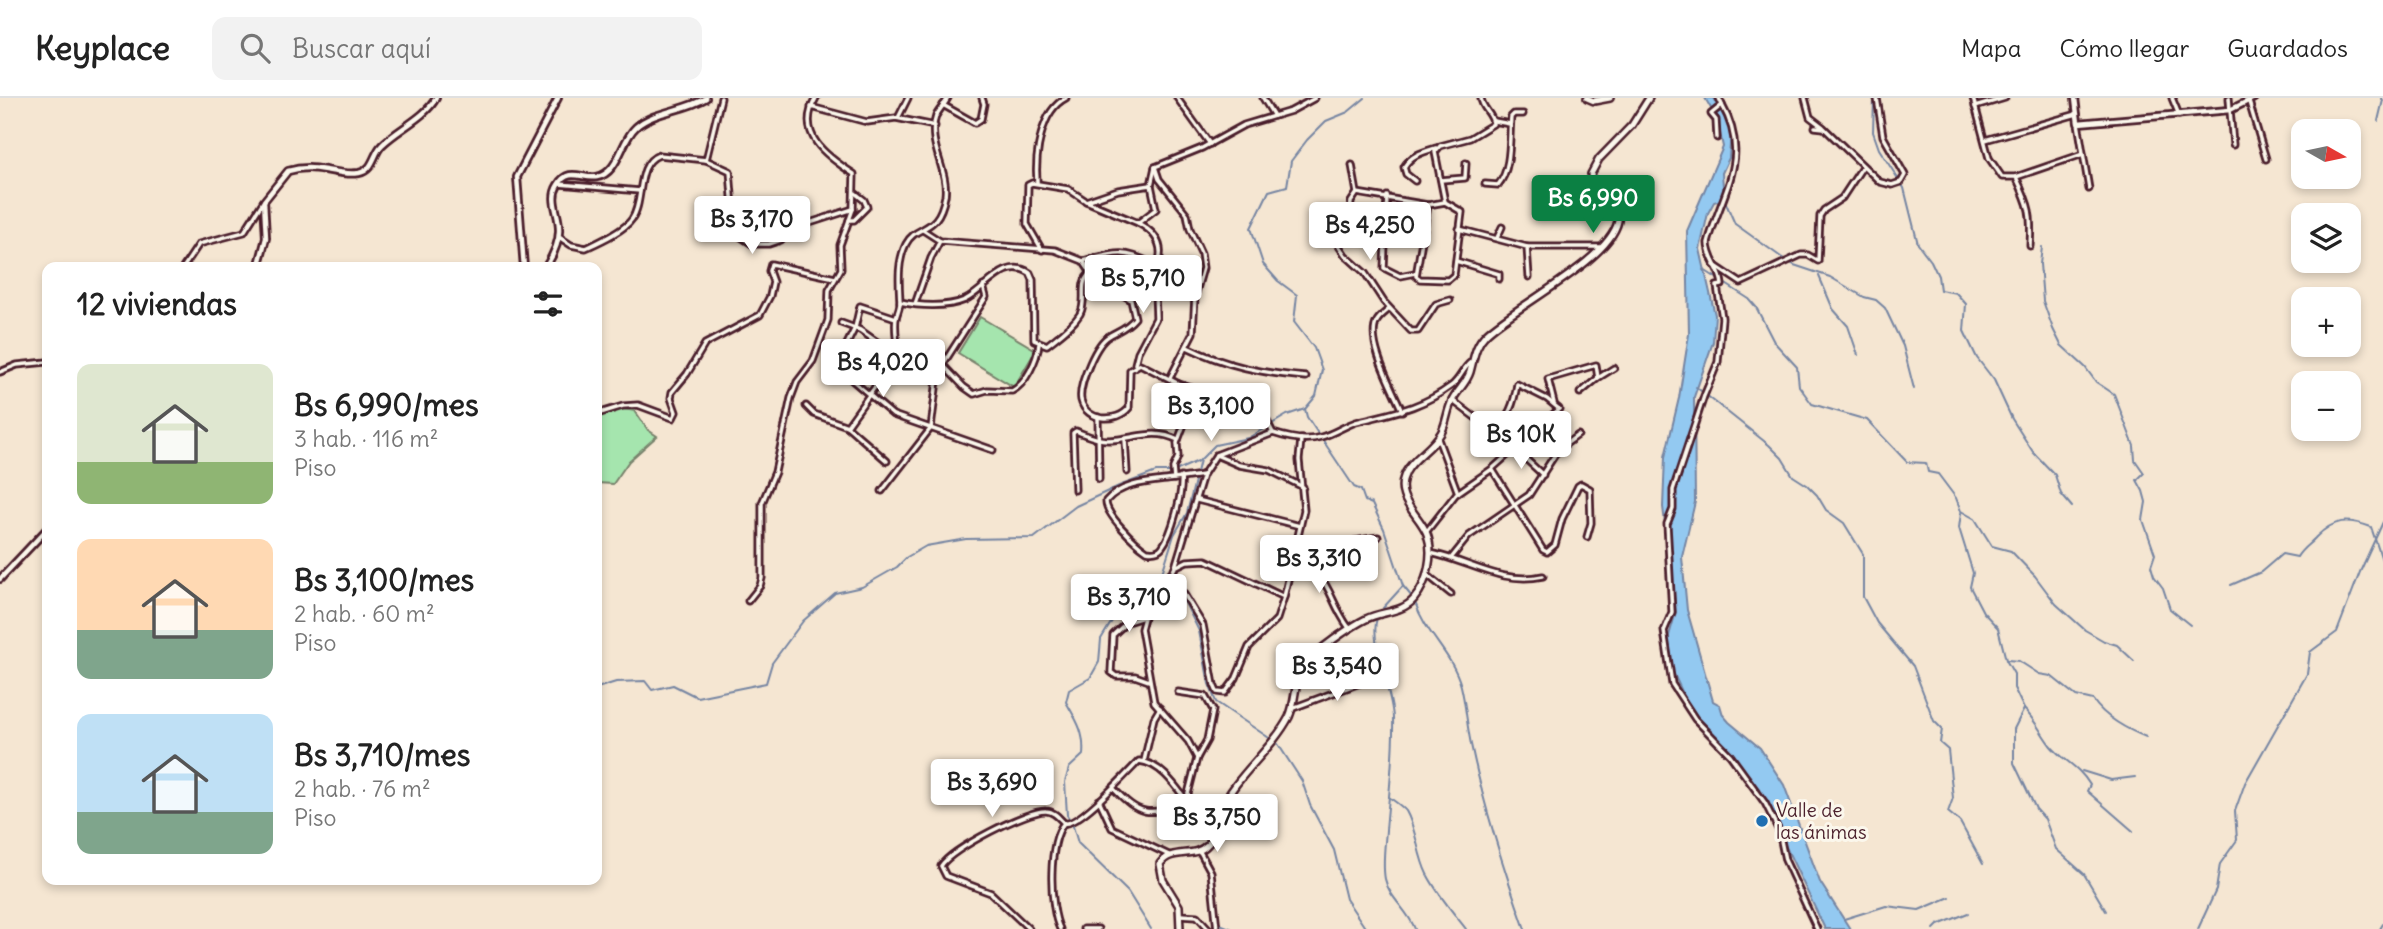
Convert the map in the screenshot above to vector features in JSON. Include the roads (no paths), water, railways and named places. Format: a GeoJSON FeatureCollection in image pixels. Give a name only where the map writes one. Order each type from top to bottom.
{"type":"FeatureCollection","features":[{"type":"Feature","properties":{"kind":"main road"},"geometry":{"type":"LineString","coordinates":[[1590,99],[1609,98]]}},
{"type":"Feature","properties":{"kind":"main road"},"geometry":{"type":"LineString","coordinates":[[1180,929],[1177,899],[1161,875],[1160,864],[1169,855],[1199,850],[1209,844],[1225,802],[1278,733],[1292,709],[1296,682],[1304,664],[1349,628],[1371,616],[1407,606],[1419,592],[1430,553],[1427,531],[1409,507],[1403,492],[1406,471],[1443,431],[1452,400],[1465,383],[1471,370],[1471,362],[1486,334],[1571,274],[1600,247],[1617,224],[1618,214],[1615,208],[1596,193],[1591,174],[1599,159],[1632,125],[1649,98]]}},
{"type":"Feature","properties":{"kind":"street"},"geometry":{"type":"LineString","coordinates":[[187,262],[199,244],[244,232],[264,201],[289,171],[317,167],[357,173],[368,170],[379,148],[428,108],[436,98]]}},
{"type":"Feature","properties":{"kind":"street"},"geometry":{"type":"LineString","coordinates":[[524,262],[517,177],[558,98]]}},
{"type":"Feature","properties":{"kind":"street"},"geometry":{"type":"LineString","coordinates":[[550,262],[559,237],[554,203],[556,187],[570,175],[597,177],[607,172],[615,163],[625,139],[636,126],[706,98]]}},
{"type":"Feature","properties":{"kind":"street"},"geometry":{"type":"LineString","coordinates":[[706,160],[721,98]]}},
{"type":"Feature","properties":{"kind":"street"},"geometry":{"type":"LineString","coordinates":[[748,601],[760,586],[764,570],[762,503],[775,472],[791,398],[797,382],[813,362],[824,332],[829,314],[829,290],[843,265],[840,244],[853,209],[854,174],[830,156],[809,131],[811,107],[816,98]]}},
{"type":"Feature","properties":{"kind":"street"},"geometry":{"type":"LineString","coordinates":[[898,118],[908,98]]}},
{"type":"Feature","properties":{"kind":"street"},"geometry":{"type":"LineString","coordinates":[[847,426],[897,356],[899,270],[905,246],[933,225],[945,197],[946,186],[937,154],[935,125],[936,116],[948,98]]}},
{"type":"Feature","properties":{"kind":"street"},"geometry":{"type":"LineString","coordinates":[[943,105],[965,120],[976,122],[981,119],[982,98]]}},
{"type":"Feature","properties":{"kind":"street"},"geometry":{"type":"LineString","coordinates":[[1037,183],[1039,150],[1047,117],[1059,102],[1066,98]]}},
{"type":"Feature","properties":{"kind":"street"},"geometry":{"type":"LineString","coordinates":[[1177,98],[1210,144]]}},
{"type":"Feature","properties":{"kind":"street"},"geometry":{"type":"LineString","coordinates":[[1263,98],[1274,116]]}},
{"type":"Feature","properties":{"kind":"street"},"geometry":{"type":"LineString","coordinates":[[1155,167],[1210,144],[1244,125],[1274,116],[1315,98]]}},
{"type":"Feature","properties":{"kind":"street"},"geometry":{"type":"LineString","coordinates":[[1481,98],[1483,109],[1494,121],[1510,124]]}},
{"type":"Feature","properties":{"kind":"street"},"geometry":{"type":"LineString","coordinates":[[1719,98],[1734,126],[1736,163],[1708,243],[1708,251],[1721,273],[1722,281],[1722,285],[1717,286],[1722,318],[1718,362],[1673,490],[1672,509],[1667,524],[1672,612],[1664,631],[1672,684],[1695,719],[1730,755],[1765,803],[1779,831],[1785,860],[1817,929]]}},
{"type":"Feature","properties":{"kind":"street"},"geometry":{"type":"LineString","coordinates":[[1805,98],[1810,117],[1887,185],[1901,182],[1905,175],[1883,136],[1877,98]]}},
{"type":"Feature","properties":{"kind":"street"},"geometry":{"type":"LineString","coordinates":[[1973,98],[1995,170],[2002,177],[2016,177],[2083,154]]}},
{"type":"Feature","properties":{"kind":"street"},"geometry":{"type":"LineString","coordinates":[[1975,107],[2005,98]]}},
{"type":"Feature","properties":{"kind":"street"},"geometry":{"type":"LineString","coordinates":[[2075,98],[2089,189]]}},
{"type":"Feature","properties":{"kind":"street"},"geometry":{"type":"LineString","coordinates":[[2172,98],[2179,115]]}},
{"type":"Feature","properties":{"kind":"street"},"geometry":{"type":"LineString","coordinates":[[2229,98],[2233,145]]}},
{"type":"Feature","properties":{"kind":"street"},"geometry":{"type":"LineString","coordinates":[[2078,123],[2230,110],[2255,98]]}},
{"type":"Feature","properties":{"kind":"street"},"geometry":{"type":"LineString","coordinates":[[2249,102],[2266,159]]}},
{"type":"Feature","properties":{"kind":"street"},"geometry":{"type":"LineString","coordinates":[[1717,138],[1716,120],[1711,114],[1721,106]]}},
{"type":"Feature","properties":{"kind":"street"},"geometry":{"type":"LineString","coordinates":[[811,107],[867,122],[898,118],[935,125]]}},
{"type":"Feature","properties":{"kind":"street"},"geometry":{"type":"LineString","coordinates":[[1985,140],[2079,113]]}},
{"type":"Feature","properties":{"kind":"street"},"geometry":{"type":"LineString","coordinates":[[1485,184],[1500,185],[1512,116],[1523,114]]}},
{"type":"Feature","properties":{"kind":"street"},"geometry":{"type":"LineString","coordinates":[[1415,181],[1406,174],[1404,167],[1407,161],[1418,154],[1470,138],[1494,121]]}},
{"type":"Feature","properties":{"kind":"street"},"geometry":{"type":"LineString","coordinates":[[1815,127],[1824,128]]}},
{"type":"Feature","properties":{"kind":"street"},"geometry":{"type":"LineString","coordinates":[[1436,148],[1445,202]]}},
{"type":"Feature","properties":{"kind":"street"},"geometry":{"type":"LineString","coordinates":[[559,237],[581,247],[591,246],[633,218],[647,164],[653,157],[666,155],[706,160],[730,171],[735,233],[752,244],[769,244],[781,240],[788,230],[853,209]]}},
{"type":"Feature","properties":{"kind":"street"},"geometry":{"type":"LineString","coordinates":[[1441,180],[1465,178],[1466,163]]}},
{"type":"Feature","properties":{"kind":"street"},"geometry":{"type":"LineString","coordinates":[[1352,164],[1357,193],[1351,202],[1349,225],[1335,240],[1345,255],[1365,273],[1390,309],[1411,331],[1417,332],[1436,304],[1450,300]]}},
{"type":"Feature","properties":{"kind":"street"},"geometry":{"type":"LineString","coordinates":[[1714,265],[1719,266],[1735,282],[1741,283],[1801,255],[1818,261],[1820,216],[1824,210],[1842,198],[1863,166]]}},
{"type":"Feature","properties":{"kind":"street"},"geometry":{"type":"LineString","coordinates":[[1138,223],[1155,213],[1151,185],[1155,167]]}},
{"type":"Feature","properties":{"kind":"street"},"geometry":{"type":"LineString","coordinates":[[1155,167],[1159,179],[1187,214],[1190,229],[1201,253],[1203,268],[1195,296],[1195,326],[1170,378]]}},
{"type":"Feature","properties":{"kind":"street"},"geometry":{"type":"LineString","coordinates":[[2016,177],[2030,209],[2030,246]]}},
{"type":"Feature","properties":{"kind":"street"},"geometry":{"type":"LineString","coordinates":[[1042,250],[1027,224],[1028,185],[1037,183],[1068,189],[1086,201],[1152,230],[1161,256],[1154,262]]}},
{"type":"Feature","properties":{"kind":"street"},"geometry":{"type":"LineString","coordinates":[[559,184],[640,191]]}},
{"type":"Feature","properties":{"kind":"street"},"geometry":{"type":"LineString","coordinates":[[1086,201],[1118,190],[1151,185]]}},
{"type":"Feature","properties":{"kind":"street"},"geometry":{"type":"LineString","coordinates":[[1357,193],[1428,205],[1445,202],[1462,212],[1454,275],[1448,280],[1420,279],[1415,273]]}},
{"type":"Feature","properties":{"kind":"street"},"geometry":{"type":"LineString","coordinates":[[849,220],[853,220],[867,207],[867,203],[855,194]]}},
{"type":"Feature","properties":{"kind":"street"},"geometry":{"type":"LineString","coordinates":[[1387,196],[1384,268],[1400,276],[1415,273]]}},
{"type":"Feature","properties":{"kind":"street"},"geometry":{"type":"LineString","coordinates":[[260,262],[266,237],[264,201]]}},
{"type":"Feature","properties":{"kind":"street"},"geometry":{"type":"LineString","coordinates":[[1415,273],[1425,233],[1428,205]]}},
{"type":"Feature","properties":{"kind":"street"},"geometry":{"type":"LineString","coordinates":[[1497,238],[1502,227]]}},
{"type":"Feature","properties":{"kind":"street"},"geometry":{"type":"LineString","coordinates":[[1460,229],[1527,247],[1600,247]]}},
{"type":"Feature","properties":{"kind":"street"},"geometry":{"type":"LineString","coordinates":[[923,230],[940,241],[1055,250],[1083,261],[1091,273],[1131,300],[1135,318],[1120,332],[1108,337],[1091,361],[1080,397],[1086,409],[1098,417],[1116,418],[1129,408],[1130,370],[1156,318],[1154,262]]}},
{"type":"Feature","properties":{"kind":"street"},"geometry":{"type":"LineString","coordinates":[[915,304],[940,241]]}},
{"type":"Feature","properties":{"kind":"street"},"geometry":{"type":"LineString","coordinates":[[1527,247],[1529,277]]}},
{"type":"Feature","properties":{"kind":"street"},"geometry":{"type":"LineString","coordinates":[[1083,261],[1133,253],[1154,262]]}},
{"type":"Feature","properties":{"kind":"street"},"geometry":{"type":"LineString","coordinates":[[1456,261],[1499,274],[1499,279]]}},
{"type":"Feature","properties":{"kind":"street"},"geometry":{"type":"LineString","coordinates":[[602,412],[638,405],[673,418],[676,412],[672,392],[687,374],[705,344],[752,322],[766,305],[773,282],[769,271],[771,264],[835,278]]}},
{"type":"Feature","properties":{"kind":"street"},"geometry":{"type":"LineString","coordinates":[[900,302],[915,304],[963,300],[999,274],[1014,268],[1030,272],[1034,340],[1047,345],[1079,315],[1083,306],[1083,283],[1085,277],[1091,273]]}},
{"type":"Feature","properties":{"kind":"street"},"geometry":{"type":"LineString","coordinates":[[882,491],[931,428],[935,382],[942,364],[986,297],[983,286]]}},
{"type":"Feature","properties":{"kind":"street"},"geometry":{"type":"LineString","coordinates":[[837,364],[855,328],[860,306],[896,318]]}},
{"type":"Feature","properties":{"kind":"street"},"geometry":{"type":"LineString","coordinates":[[1390,309],[1377,320],[1374,338],[1402,411]]}},
{"type":"Feature","properties":{"kind":"street"},"geometry":{"type":"LineString","coordinates":[[841,323],[855,328],[897,356]]}},
{"type":"Feature","properties":{"kind":"street"},"geometry":{"type":"LineString","coordinates":[[942,364],[974,394],[987,390],[1012,391],[1024,381],[1039,344]]}},
{"type":"Feature","properties":{"kind":"street"},"geometry":{"type":"LineString","coordinates":[[1186,347],[1218,362],[1247,370],[1306,377]]}},
{"type":"Feature","properties":{"kind":"street"},"geometry":{"type":"LineString","coordinates":[[0,372],[17,365],[42,362]]}},
{"type":"Feature","properties":{"kind":"street"},"geometry":{"type":"LineString","coordinates":[[1197,758],[1188,741],[1152,697],[1141,629],[1143,617],[1164,590],[1175,567],[1203,475],[1216,454],[1273,433],[1301,439],[1321,438],[1355,423],[1402,411],[1449,388],[1471,362]]}},
{"type":"Feature","properties":{"kind":"street"},"geometry":{"type":"LineString","coordinates":[[1135,364],[1148,366],[1179,384],[1253,408],[1264,415],[1273,433]]}},
{"type":"Feature","properties":{"kind":"street"},"geometry":{"type":"LineString","coordinates":[[1427,531],[1458,493],[1492,469],[1535,428],[1558,411],[1548,379],[1593,365],[1598,368],[1598,378]]}},
{"type":"Feature","properties":{"kind":"street"},"geometry":{"type":"LineString","coordinates":[[1580,393],[1614,368]]}},
{"type":"Feature","properties":{"kind":"street"},"geometry":{"type":"LineString","coordinates":[[852,380],[893,415],[993,450]]}},
{"type":"Feature","properties":{"kind":"street"},"geometry":{"type":"LineString","coordinates":[[1174,478],[1178,440],[1185,422],[1179,384]]}},
{"type":"Feature","properties":{"kind":"street"},"geometry":{"type":"LineString","coordinates":[[1452,400],[1493,431],[1510,413],[1517,384],[1554,403]]}},
{"type":"Feature","properties":{"kind":"street"},"geometry":{"type":"LineString","coordinates":[[806,406],[814,414],[847,426],[887,461]]}},
{"type":"Feature","properties":{"kind":"street"},"geometry":{"type":"LineString","coordinates":[[1098,417],[1099,479]]}},
{"type":"Feature","properties":{"kind":"street"},"geometry":{"type":"LineString","coordinates":[[1535,428],[1558,450]]}},
{"type":"Feature","properties":{"kind":"street"},"geometry":{"type":"LineString","coordinates":[[1074,491],[1073,433],[1076,431],[1098,439],[1125,439],[1153,433],[1178,440]]}},
{"type":"Feature","properties":{"kind":"street"},"geometry":{"type":"LineString","coordinates":[[1452,557],[1469,536],[1534,490],[1558,450],[1578,435]]}},
{"type":"Feature","properties":{"kind":"street"},"geometry":{"type":"LineString","coordinates":[[1437,438],[1458,493]]}},
{"type":"Feature","properties":{"kind":"street"},"geometry":{"type":"LineString","coordinates":[[1125,439],[1127,472]]}},
{"type":"Feature","properties":{"kind":"street"},"geometry":{"type":"LineString","coordinates":[[1171,573],[1203,625],[1211,674],[1214,685],[1221,694],[1236,678],[1249,648],[1277,619],[1284,597],[1304,510],[1299,460],[1301,439]]}},
{"type":"Feature","properties":{"kind":"street"},"geometry":{"type":"LineString","coordinates":[[1515,449],[1543,475]]}},
{"type":"Feature","properties":{"kind":"street"},"geometry":{"type":"LineString","coordinates":[[1216,454],[1238,466],[1269,470],[1303,487]]}},
{"type":"Feature","properties":{"kind":"street"},"geometry":{"type":"LineString","coordinates":[[1492,469],[1543,550],[1547,552],[1556,545],[1562,519],[1578,486],[1585,485],[1590,489],[1591,523],[1587,537]]}},
{"type":"Feature","properties":{"kind":"street"},"geometry":{"type":"LineString","coordinates":[[1181,477],[1180,502],[1163,547],[1154,552],[1147,551],[1113,518],[1107,509],[1107,501],[1115,493],[1143,482],[1181,477],[1203,475]]}},
{"type":"Feature","properties":{"kind":"street"},"geometry":{"type":"LineString","coordinates":[[1197,500],[1300,526]]}},
{"type":"Feature","properties":{"kind":"street"},"geometry":{"type":"LineString","coordinates":[[0,579],[42,534]]}},
{"type":"Feature","properties":{"kind":"street"},"geometry":{"type":"LineString","coordinates":[[1302,560],[1322,547],[1378,537]]}},
{"type":"Feature","properties":{"kind":"street"},"geometry":{"type":"LineString","coordinates":[[1430,553],[1452,557],[1510,579],[1525,580],[1543,576]]}},
{"type":"Feature","properties":{"kind":"street"},"geometry":{"type":"LineString","coordinates":[[1293,555],[1324,579],[1349,628]]}},
{"type":"Feature","properties":{"kind":"street"},"geometry":{"type":"LineString","coordinates":[[1175,567],[1187,561],[1206,560],[1284,597]]}},
{"type":"Feature","properties":{"kind":"street"},"geometry":{"type":"LineString","coordinates":[[1426,574],[1451,594]]}},
{"type":"Feature","properties":{"kind":"street"},"geometry":{"type":"LineString","coordinates":[[1143,617],[1127,622],[1114,635],[1111,672],[1116,676],[1135,676],[1149,681]]}},
{"type":"Feature","properties":{"kind":"street"},"geometry":{"type":"LineString","coordinates":[[1292,709],[1373,678]]}},
{"type":"Feature","properties":{"kind":"street"},"geometry":{"type":"LineString","coordinates":[[1178,692],[1205,696],[1213,710],[1207,740],[1197,758],[1185,802]]}},
{"type":"Feature","properties":{"kind":"street"},"geometry":{"type":"LineString","coordinates":[[1144,761],[1154,718],[1160,708]]}},
{"type":"Feature","properties":{"kind":"street"},"geometry":{"type":"LineString","coordinates":[[1029,929],[990,893],[946,876],[941,866],[947,858],[973,839],[1026,815],[1046,811],[1055,814],[1064,823],[1072,823],[1139,761],[1144,761],[1175,783],[1188,807],[1225,802]]}},
{"type":"Feature","properties":{"kind":"street"},"geometry":{"type":"LineString","coordinates":[[1112,788],[1132,807],[1143,812],[1155,813],[1185,802]]}},
{"type":"Feature","properties":{"kind":"street"},"geometry":{"type":"LineString","coordinates":[[1099,800],[1112,828],[1169,855]]}},
{"type":"Feature","properties":{"kind":"street"},"geometry":{"type":"LineString","coordinates":[[1060,929],[1052,905],[1052,874],[1057,839],[1064,823]]}},
{"type":"Feature","properties":{"kind":"street"},"geometry":{"type":"LineString","coordinates":[[1199,850],[1211,872],[1217,929]]}},
{"type":"Feature","properties":{"kind":"street"},"geometry":{"type":"LineString","coordinates":[[1180,915],[1197,916],[1209,929]]}},
{"type":"Feature","properties":{"kind":"street"},"geometry":{"type":"LineString","coordinates":[[1083,929],[1098,929]]}},
{"type":"Feature","properties":{"kind":"water"},"geometry":{"type":"Polygon","coordinates":[[[1705,98],[1714,98],[1731,130],[1729,158],[1722,173],[1724,199],[1714,202],[1708,213],[1700,249],[1715,315],[1713,342],[1694,397],[1695,502],[1682,557],[1687,610],[1713,701],[1720,705],[1729,722],[1760,748],[1784,785],[1820,882],[1850,929],[1825,929],[1765,803],[1730,755],[1695,719],[1669,664],[1668,639],[1676,612],[1663,507],[1665,457],[1679,398],[1689,334],[1687,231],[1723,147],[1717,119],[1705,98]]]}},
{"type":"Feature","properties":{"kind":"waterway"},"geometry":{"type":"LineString","coordinates":[[1151,929],[1128,892],[1078,843],[1067,815],[1065,782],[1069,768],[1083,755],[1083,740],[1079,727],[1066,702],[1069,690],[1090,678],[1099,662],[1101,639],[1112,621],[1150,595],[1162,573],[1174,535],[1187,513],[1200,460],[1215,445],[1248,438],[1287,415],[1305,409],[1316,396],[1322,370],[1314,348],[1294,322],[1297,295],[1278,281],[1263,264],[1251,228],[1269,191],[1287,186],[1291,161],[1307,140],[1326,121],[1348,112],[1365,98]]}},
{"type":"Feature","properties":{"kind":"waterway"},"geometry":{"type":"LineString","coordinates":[[1874,98],[1873,132],[1879,149],[1904,188],[1918,244],[1931,261],[1938,276],[1940,290],[1956,293],[1966,304],[1964,331],[1977,358],[1994,380],[2012,419],[2033,452],[2055,475],[2061,494],[2072,507]]}},
{"type":"Feature","properties":{"kind":"waterway"},"geometry":{"type":"LineString","coordinates":[[2378,121],[2383,100],[2381,98]]}},
{"type":"Feature","properties":{"kind":"waterway"},"geometry":{"type":"LineString","coordinates":[[1725,201],[1735,224],[1781,257],[1794,265],[1830,277],[1864,297],[1876,300],[1885,308],[1903,346],[1914,389]]}},
{"type":"Feature","properties":{"kind":"waterway"},"geometry":{"type":"LineString","coordinates":[[2042,247],[2040,264],[2043,301],[2053,329],[2061,345],[2085,367],[2096,382],[2114,394],[2134,446],[2135,460],[2144,473],[2137,480],[2146,502],[2143,520],[2155,554],[2151,566],[2154,576],[2163,588],[2170,609],[2190,625]]}},
{"type":"Feature","properties":{"kind":"waterway"},"geometry":{"type":"LineString","coordinates":[[1704,270],[1749,299],[1756,307],[1774,342],[1797,367],[1799,386],[1812,404],[1867,420],[1907,462],[1926,463],[1928,472],[1938,474],[1956,498],[1961,511],[1975,519],[1992,546],[2011,551],[2035,576],[2056,604],[2085,630],[2117,645],[2134,661]]}},
{"type":"Feature","properties":{"kind":"waterway"},"geometry":{"type":"LineString","coordinates":[[1819,276],[1833,309],[1848,326],[1858,355]]}},
{"type":"Feature","properties":{"kind":"waterway"},"geometry":{"type":"LineString","coordinates":[[1696,387],[1769,445],[1782,458],[1793,476],[1807,485],[1826,510],[1844,523],[1863,554],[1863,597],[1877,623],[1913,666],[1934,721],[1942,729],[1940,743],[1948,750],[1953,798],[1948,812],[1960,822],[1983,864]]}},
{"type":"Feature","properties":{"kind":"waterway"},"geometry":{"type":"LineString","coordinates":[[1305,409],[1319,435]]}},
{"type":"Feature","properties":{"kind":"waterway"},"geometry":{"type":"LineString","coordinates":[[1322,439],[1354,487],[1361,490],[1365,501],[1372,504],[1384,529],[1403,586],[1412,597]]}},
{"type":"Feature","properties":{"kind":"waterway"},"geometry":{"type":"LineString","coordinates":[[602,686],[616,682],[645,681],[652,690],[673,685],[697,697],[766,683],[772,663],[803,621],[835,593],[862,587],[926,546],[966,539],[1034,538],[1076,506],[1156,472],[1173,472],[1198,461]]}},
{"type":"Feature","properties":{"kind":"waterway"},"geometry":{"type":"LineString","coordinates":[[1961,513],[1959,528],[1973,573],[1970,587],[1983,612],[1998,628],[2006,660],[2014,674],[2014,688],[2024,709],[2014,729],[2014,763],[2036,809],[2045,819],[2056,849],[2084,874],[2106,911]]}},
{"type":"Feature","properties":{"kind":"waterway"},"geometry":{"type":"LineString","coordinates":[[2231,585],[2261,572],[2282,554],[2297,557],[2323,531],[2341,522],[2355,522],[2371,527],[2383,563]]}},
{"type":"Feature","properties":{"kind":"waterway"},"geometry":{"type":"LineString","coordinates":[[2198,929],[2216,890],[2220,864],[2237,840],[2235,811],[2245,783],[2307,674],[2310,652],[2337,632],[2383,522]]}},
{"type":"Feature","properties":{"kind":"waterway"},"geometry":{"type":"LineString","coordinates":[[1156,582],[1185,603],[1199,631],[1209,684],[1216,702],[1278,744],[1302,781],[1310,805],[1334,850],[1346,899],[1366,929]]}},
{"type":"Feature","properties":{"kind":"waterway"},"geometry":{"type":"LineString","coordinates":[[1383,608],[1403,586]]}},
{"type":"Feature","properties":{"kind":"waterway"},"geometry":{"type":"LineString","coordinates":[[1415,602],[1425,624],[1457,674],[1483,795],[1525,929]]}},
{"type":"Feature","properties":{"kind":"waterway"},"geometry":{"type":"LineString","coordinates":[[1377,618],[1375,628],[1378,653],[1393,718],[1384,873],[1390,892],[1415,929]]}},
{"type":"Feature","properties":{"kind":"waterway"},"geometry":{"type":"LineString","coordinates":[[2007,660],[2019,661],[2039,674],[2051,676],[2076,696],[2093,700],[2117,722],[2146,737]]}},
{"type":"Feature","properties":{"kind":"waterway"},"geometry":{"type":"LineString","coordinates":[[2024,709],[2050,745],[2085,778],[2090,785],[2087,791],[2133,831]]}},
{"type":"Feature","properties":{"kind":"waterway"},"geometry":{"type":"LineString","coordinates":[[2082,771],[2111,780],[2135,777]]}},
{"type":"Feature","properties":{"kind":"waterway"},"geometry":{"type":"LineString","coordinates":[[1389,797],[1406,811],[1427,874],[1440,896],[1466,929]]}},
{"type":"Feature","properties":{"kind":"waterway"},"geometry":{"type":"LineString","coordinates":[[1844,919],[1886,906],[1919,910],[1950,897]]}},
{"type":"Feature","properties":{"kind":"waterway"},"geometry":{"type":"LineString","coordinates":[[1934,929],[1968,913]]}},
{"type":"Feature","properties":{"kind":"waterway"},"geometry":{"type":"LineString","coordinates":[[1220,924],[1232,929]]}},
{"type":"Feature","properties":{"kind":"waterway"},"geometry":{"type":"LineString","coordinates":[[2380,929],[2383,924]]}},
{"type":"Feature","properties":{"kind":"place","name":"Valle de las ánimas"},"geometry":{"type":"Point","coordinates":[1762,821]}}]}
